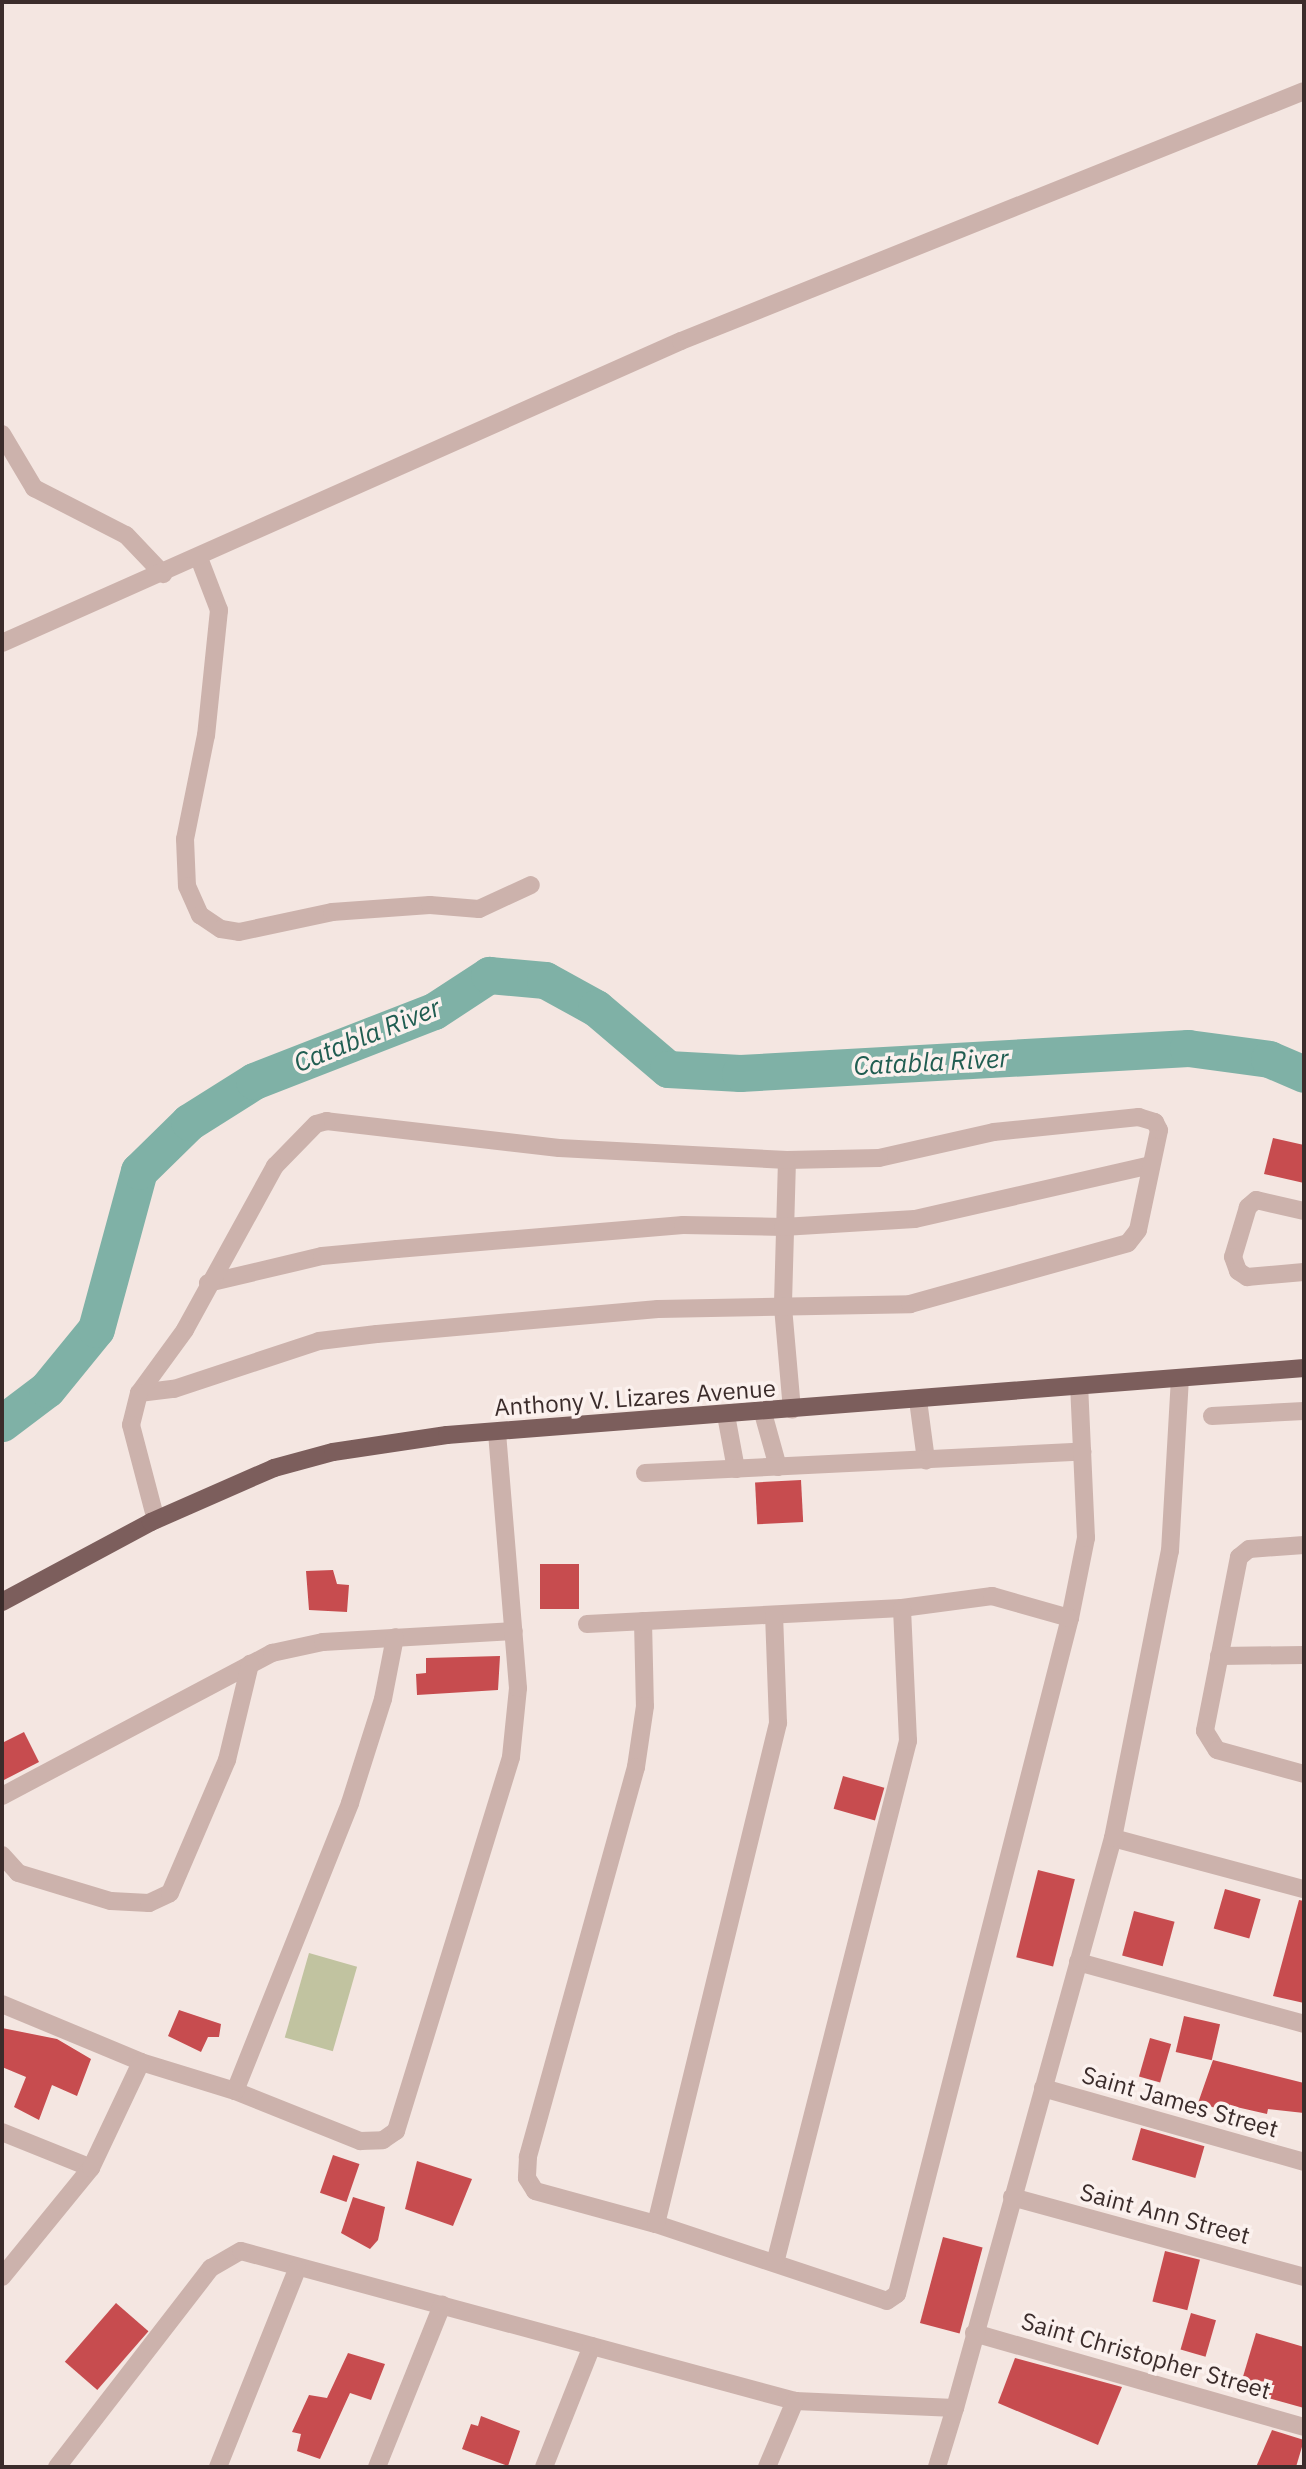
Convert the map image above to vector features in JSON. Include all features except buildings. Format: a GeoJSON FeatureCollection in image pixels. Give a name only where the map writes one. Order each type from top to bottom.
{"type":"FeatureCollection","features":[{"type":"Feature","properties":{"kind":"main road","name":"Anthony V. Lizares Avenue"},"geometry":{"type":"LineString","coordinates":[[2,1602],[156,1520],[274,1468],[333,1452],[497,1433],[1304,1368]]}},
{"type":"Feature","properties":{"kind":"street"},"geometry":{"type":"LineString","coordinates":[[2,643],[199,558],[681,341],[1304,91]]}},
{"type":"Feature","properties":{"kind":"street"},"geometry":{"type":"LineString","coordinates":[[2,434],[34,488],[126,535],[163,574]]}},
{"type":"Feature","properties":{"kind":"street"},"geometry":{"type":"LineString","coordinates":[[199,558],[219,610],[206,736],[185,839],[187,886],[200,915],[239,932],[342,911],[430,905],[480,909],[531,885]]}},
{"type":"Feature","properties":{"kind":"street"},"geometry":{"type":"LineString","coordinates":[[139,1393],[174,1389],[319,1341],[658,1309],[910,1304],[1128,1244],[1138,1230],[1159,1130],[1155,1122],[1139,1117],[994,1132],[878,1158],[787,1160],[475,1141],[327,1121],[309,1129],[275,1166],[185,1329],[139,1393],[131,1425],[156,1520]]}},
{"type":"Feature","properties":{"kind":"street"},"geometry":{"type":"LineString","coordinates":[[787,1160],[783,1227],[783,1307],[792,1410]]}},
{"type":"Feature","properties":{"kind":"street"},"geometry":{"type":"LineString","coordinates":[[208,1283],[322,1256],[684,1225],[783,1227],[915,1219],[1150,1165]]}},
{"type":"Feature","properties":{"kind":"street"},"geometry":{"type":"LineString","coordinates":[[1304,1211],[1266,1198],[1256,1200],[1248,1207],[1233,1257],[1238,1271],[1247,1277],[1304,1272]]}},
{"type":"Feature","properties":{"kind":"street"},"geometry":{"type":"LineString","coordinates":[[937,2467],[1113,1838],[1170,1551],[1180,1378]]}},
{"type":"Feature","properties":{"kind":"street"},"geometry":{"type":"LineString","coordinates":[[643,1621],[645,1706],[636,1767],[526,2170],[535,2191],[656,2224],[887,2301],[897,2294],[1070,1618],[1086,1538],[1079,1386]]}},
{"type":"Feature","properties":{"kind":"street"},"geometry":{"type":"LineString","coordinates":[[918,1400],[926,1460]]}},
{"type":"Feature","properties":{"kind":"street"},"geometry":{"type":"LineString","coordinates":[[1212,1416],[1304,1411]]}},
{"type":"Feature","properties":{"kind":"street"},"geometry":{"type":"LineString","coordinates":[[762,1412],[778,1467]]}},
{"type":"Feature","properties":{"kind":"street"},"geometry":{"type":"LineString","coordinates":[[726,1415],[736,1469]]}},
{"type":"Feature","properties":{"kind":"street"},"geometry":{"type":"LineString","coordinates":[[2,2004],[141,2062],[234,2091],[359,2141],[383,2140],[396,2131],[511,1757],[518,1688],[497,1433]]}},
{"type":"Feature","properties":{"kind":"street"},"geometry":{"type":"LineString","coordinates":[[645,1473],[1082,1452]]}},
{"type":"Feature","properties":{"kind":"street"},"geometry":{"type":"LineString","coordinates":[[1304,1545],[1242,1552],[1205,1731],[1208,1742],[1217,1750],[1304,1773]]}},
{"type":"Feature","properties":{"kind":"street"},"geometry":{"type":"LineString","coordinates":[[587,1623],[902,1608],[992,1596],[1070,1618]]}},
{"type":"Feature","properties":{"kind":"street"},"geometry":{"type":"LineString","coordinates":[[775,2263],[908,1741],[902,1608]]}},
{"type":"Feature","properties":{"kind":"street"},"geometry":{"type":"LineString","coordinates":[[656,2224],[778,1723],[774,1615]]}},
{"type":"Feature","properties":{"kind":"street"},"geometry":{"type":"LineString","coordinates":[[2,1797],[250,1664],[295,1646],[395,1637],[514,1631]]}},
{"type":"Feature","properties":{"kind":"street"},"geometry":{"type":"LineString","coordinates":[[234,2091],[349,1803],[383,1699],[395,1637]]}},
{"type":"Feature","properties":{"kind":"street"},"geometry":{"type":"LineString","coordinates":[[1219,1656],[1304,1655]]}},
{"type":"Feature","properties":{"kind":"street"},"geometry":{"type":"LineString","coordinates":[[2,1855],[18,1873],[111,1901],[149,1903],[170,1893],[227,1760],[250,1664]]}},
{"type":"Feature","properties":{"kind":"street"},"geometry":{"type":"LineString","coordinates":[[1113,1838],[1304,1888]]}},
{"type":"Feature","properties":{"kind":"street"},"geometry":{"type":"LineString","coordinates":[[1078,1962],[1304,2024]]}},
{"type":"Feature","properties":{"kind":"street"},"geometry":{"type":"LineString","coordinates":[[2,2277],[91,2168],[141,2062]]}},
{"type":"Feature","properties":{"kind":"street","name":"Saint James Street"},"geometry":{"type":"LineString","coordinates":[[1043,2088],[1304,2162]]}},
{"type":"Feature","properties":{"kind":"street"},"geometry":{"type":"LineString","coordinates":[[2,2132],[91,2168]]}},
{"type":"Feature","properties":{"kind":"street","name":"Saint Ann Street"},"geometry":{"type":"LineString","coordinates":[[1012,2197],[1304,2277]]}},
{"type":"Feature","properties":{"kind":"street"},"geometry":{"type":"LineString","coordinates":[[57,2467],[105,2398],[218,2260],[241,2251],[297,2269],[442,2305],[795,2401],[955,2408]]}},
{"type":"Feature","properties":{"kind":"street"},"geometry":{"type":"LineString","coordinates":[[218,2467],[297,2269]]}},
{"type":"Feature","properties":{"kind":"street"},"geometry":{"type":"LineString","coordinates":[[377,2467],[442,2305]]}},
{"type":"Feature","properties":{"kind":"street","name":"Saint Christopher Street"},"geometry":{"type":"LineString","coordinates":[[974,2333],[1304,2427]]}},
{"type":"Feature","properties":{"kind":"street"},"geometry":{"type":"LineString","coordinates":[[544,2467],[592,2346]]}},
{"type":"Feature","properties":{"kind":"street"},"geometry":{"type":"LineString","coordinates":[[767,2467],[795,2401]]}},
{"type":"Feature","properties":{"kind":"green space"},"geometry":{"type":"Polygon","coordinates":[[[309,1953],[357,1967],[333,2051],[285,2038],[309,1953]]]}},
{"type":"Feature","properties":{"kind":"waterway","name":"Catabla River"},"geometry":{"type":"LineString","coordinates":[[2,1423],[47,1389],[96,1329],[139,1171],[189,1122],[254,1081],[434,1011],[489,975],[545,980],[596,1008],[668,1069],[740,1073],[1188,1048],[1269,1059],[1304,1074]]}}]}
